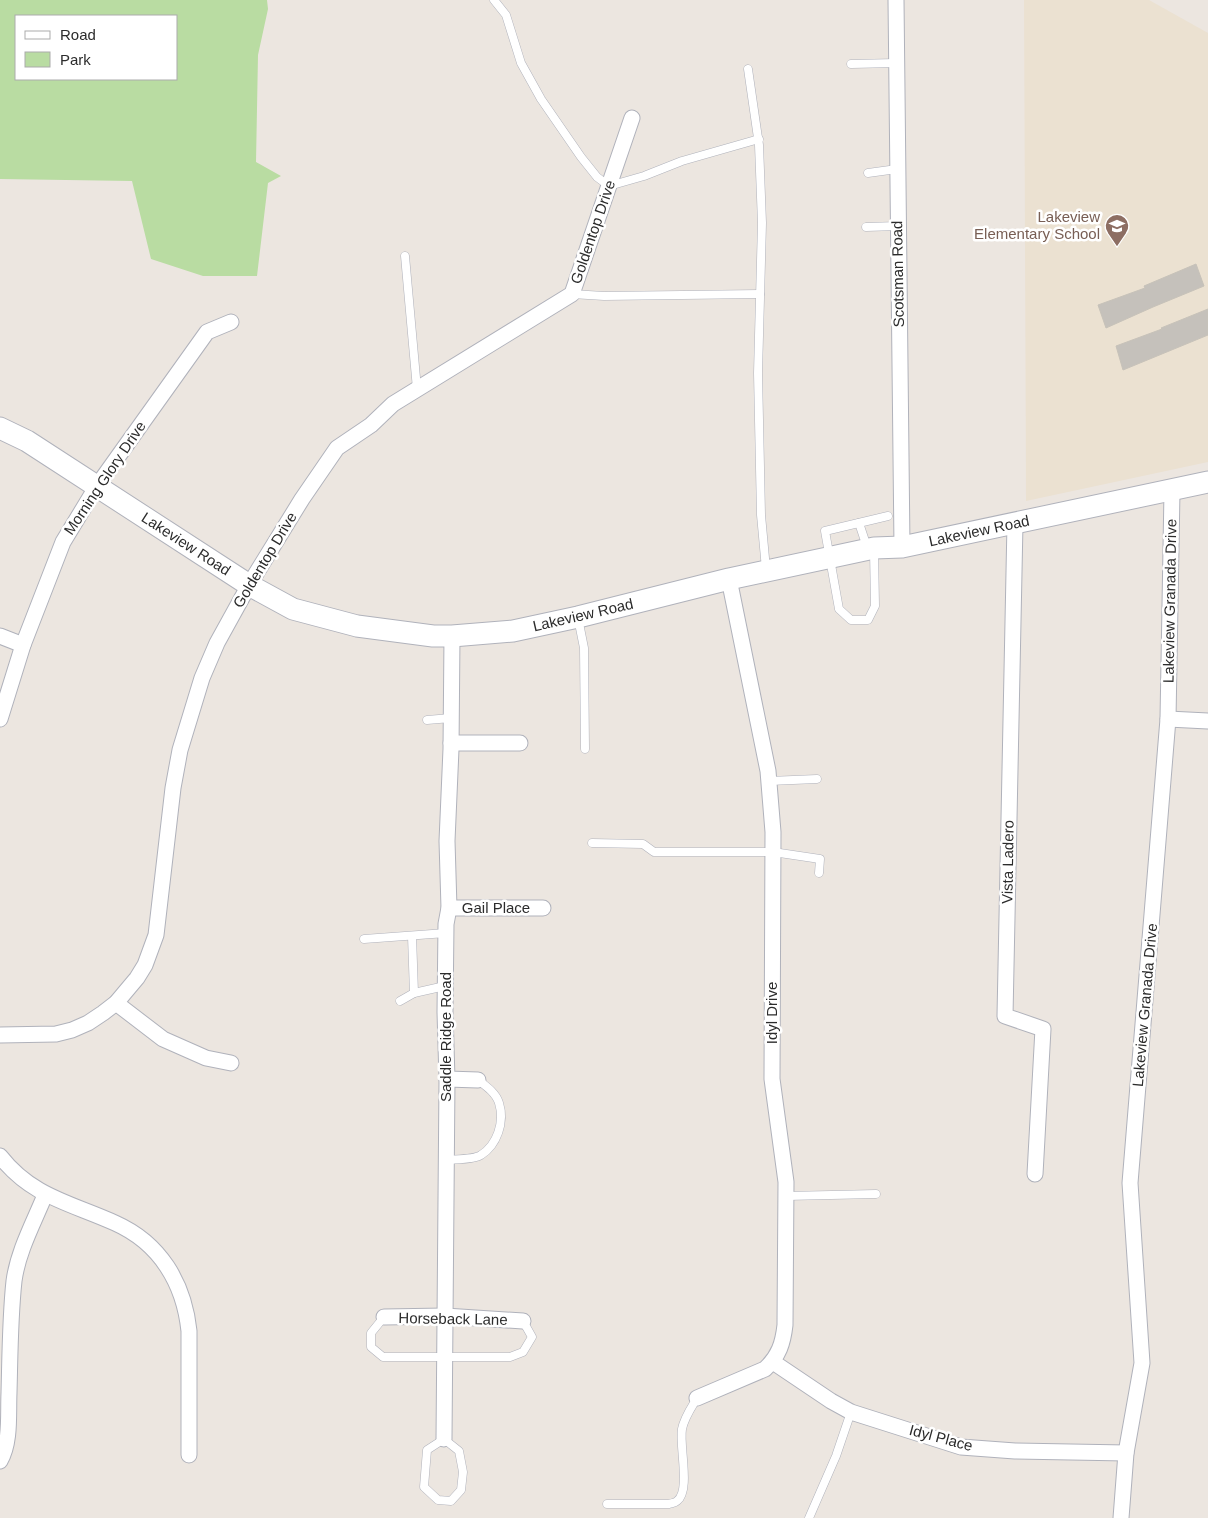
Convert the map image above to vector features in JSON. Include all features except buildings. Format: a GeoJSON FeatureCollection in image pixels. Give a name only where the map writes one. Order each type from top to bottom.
{"type":"FeatureCollection","features":[{"type":"Feature","properties":{"kind":"street","name":"Scotsman Road"},"geometry":{"type":"LineString","coordinates":[[896,0],[902,548]]}},
{"type":"Feature","properties":{"kind":"street","name":"Goldentop Drive"},"geometry":{"type":"LineString","coordinates":[[0,1035],[56,1034],[72,1030],[103,1013],[116,1003],[137,978],[156,935],[173,788],[180,750],[202,678],[217,643],[249,585],[302,499],[337,448],[371,425],[393,404],[417,388],[572,294],[632,118]]}},
{"type":"Feature","properties":{"kind":"street","name":"Morning Glory Drive"},"geometry":{"type":"LineString","coordinates":[[0,719],[23,645],[63,542],[97,486],[207,332],[231,322]]}},
{"type":"Feature","properties":{"kind":"street","name":"Lakeview Road"},"geometry":{"type":"LineString","coordinates":[[0,428],[27,441],[249,585],[294,609],[357,626],[433,636],[513,631],[766,571],[871,549],[902,548],[1015,522],[1208,482]]}},
{"type":"Feature","properties":{"kind":"street","name":"Lakeview Granada Drive"},"geometry":{"type":"LineString","coordinates":[[1121,1518],[1126,1453],[1142,1364],[1130,1183],[1168,719],[1172,490]]}},
{"type":"Feature","properties":{"kind":"street","name":"Vista Ladero"},"geometry":{"type":"LineString","coordinates":[[1015,522],[1005,1016],[1043,1029],[1035,1174]]}},
{"type":"Feature","properties":{"kind":"street","name":"Idyl Drive"},"geometry":{"type":"LineString","coordinates":[[730,579],[769,781],[773,832],[772,1079],[786,1182],[785,1326],[781,1345],[773,1362]]}},
{"type":"Feature","properties":{"kind":"street"},"geometry":{"type":"LineString","coordinates":[[0,636],[23,645]]}},
{"type":"Feature","properties":{"kind":"street","name":"Saddle Ridge Road"},"geometry":{"type":"LineString","coordinates":[[444,1438],[447,1078],[446,933],[449,908],[447,841],[451,743],[452,636]]}},
{"type":"Feature","properties":{"kind":"street"},"geometry":{"type":"LineString","coordinates":[[1168,719],[1208,722]]}},
{"type":"Feature","properties":{"kind":"street"},"geometry":{"type":"LineString","coordinates":[[451,743],[520,743]]}},
{"type":"Feature","properties":{"kind":"street","name":"Gail Place"},"geometry":{"type":"LineString","coordinates":[[449,908],[542,908]]}},
{"type":"Feature","properties":{"kind":"street"},"geometry":{"type":"LineString","coordinates":[[116,1003],[163,1039],[206,1058],[231,1063]]}},
{"type":"Feature","properties":{"kind":"street"},"geometry":{"type":"LineString","coordinates":[[447,1078],[478,1080]]}},
{"type":"Feature","properties":{"kind":"street"},"geometry":{"type":"LineString","coordinates":[[0,1156],[16,1174],[45,1195],[127,1229],[148,1244],[158,1254],[174,1277],[185,1303],[188,1324],[190,1455]]}},
{"type":"Feature","properties":{"kind":"street"},"geometry":{"type":"LineString","coordinates":[[0,1461],[4,1454],[8,1430],[15,1280],[22,1252],[45,1195]]}},
{"type":"Feature","properties":{"kind":"street","name":"Horseback Lane"},"geometry":{"type":"LineString","coordinates":[[384,1318],[445,1316],[523,1321]]}},
{"type":"Feature","properties":{"kind":"street"},"geometry":{"type":"LineString","coordinates":[[697,1398],[756,1374],[773,1362]]}},
{"type":"Feature","properties":{"kind":"street","name":"Idyl Place"},"geometry":{"type":"LineString","coordinates":[[773,1362],[831,1401],[851,1412],[961,1447],[1015,1451],[1126,1453]]}},
{"type":"Feature","properties":{"kind":"lane"},"geometry":{"type":"LineString","coordinates":[[494,0],[506,15],[521,63],[541,100],[581,157],[597,177],[609,186],[644,176],[682,160],[759,140]]}},
{"type":"Feature","properties":{"kind":"lane"},"geometry":{"type":"LineString","coordinates":[[851,64],[896,63]]}},
{"type":"Feature","properties":{"kind":"lane"},"geometry":{"type":"LineString","coordinates":[[748,69],[759,140],[762,222],[758,402],[761,515],[766,571]]}},
{"type":"Feature","properties":{"kind":"lane"},"geometry":{"type":"LineString","coordinates":[[868,173],[897,169]]}},
{"type":"Feature","properties":{"kind":"lane"},"geometry":{"type":"LineString","coordinates":[[866,227],[898,226]]}},
{"type":"Feature","properties":{"kind":"lane"},"geometry":{"type":"LineString","coordinates":[[405,256],[417,388]]}},
{"type":"Feature","properties":{"kind":"lane"},"geometry":{"type":"LineString","coordinates":[[572,294],[604,296],[760,294]]}},
{"type":"Feature","properties":{"kind":"lane"},"geometry":{"type":"LineString","coordinates":[[859,523],[871,549],[876,606],[868,620],[851,620],[839,609],[825,531],[888,516]]}},
{"type":"Feature","properties":{"kind":"lane"},"geometry":{"type":"LineString","coordinates":[[578,616],[584,657],[585,749]]}},
{"type":"Feature","properties":{"kind":"lane"},"geometry":{"type":"LineString","coordinates":[[427,720],[451,718]]}},
{"type":"Feature","properties":{"kind":"lane"},"geometry":{"type":"LineString","coordinates":[[769,781],[816,779]]}},
{"type":"Feature","properties":{"kind":"lane"},"geometry":{"type":"LineString","coordinates":[[592,842],[643,844],[654,852],[773,852],[820,859],[819,873]]}},
{"type":"Feature","properties":{"kind":"lane"},"geometry":{"type":"LineString","coordinates":[[364,939],[446,933]]}},
{"type":"Feature","properties":{"kind":"lane"},"geometry":{"type":"LineString","coordinates":[[412,936],[414,994]]}},
{"type":"Feature","properties":{"kind":"lane"},"geometry":{"type":"LineString","coordinates":[[400,1000],[414,994],[446,986]]}},
{"type":"Feature","properties":{"kind":"lane"},"geometry":{"type":"LineString","coordinates":[[446,1160],[479,1157],[493,1145],[501,1124],[499,1102],[490,1088],[478,1080]]}},
{"type":"Feature","properties":{"kind":"lane"},"geometry":{"type":"LineString","coordinates":[[786,1196],[876,1194]]}},
{"type":"Feature","properties":{"kind":"lane"},"geometry":{"type":"LineString","coordinates":[[384,1318],[371,1333],[371,1347],[383,1357],[510,1357],[523,1352],[532,1337],[523,1321]]}},
{"type":"Feature","properties":{"kind":"lane"},"geometry":{"type":"LineString","coordinates":[[606,1504],[669,1504],[677,1501],[684,1486],[682,1431],[685,1419],[697,1398]]}},
{"type":"Feature","properties":{"kind":"lane"},"geometry":{"type":"LineString","coordinates":[[809,1518],[836,1456],[851,1412]]}},
{"type":"Feature","properties":{"kind":"lane"},"geometry":{"type":"LineString","coordinates":[[444,1438],[459,1451],[463,1472],[461,1490],[452,1501],[438,1500],[424,1487],[427,1450],[444,1438]]}},
{"type":"Feature","properties":{"kind":"shaded area","name":"Lakeview Elementary School"},"geometry":{"type":"Polygon","coordinates":[[[1024,0],[1149,0],[1208,33],[1208,462],[1026,501],[1024,0]]]}},
{"type":"Feature","properties":{"kind":"green space"},"geometry":{"type":"Polygon","coordinates":[[[0,0],[267,0],[268,9],[258,55],[256,162],[281,176],[268,183],[257,276],[203,276],[151,259],[132,181],[0,179],[0,0]]]}},
{"type":"Feature","properties":{"kind":"place","name":"Lakeview Elementary School"},"geometry":{"type":"Point","coordinates":[1117,247]}}]}
